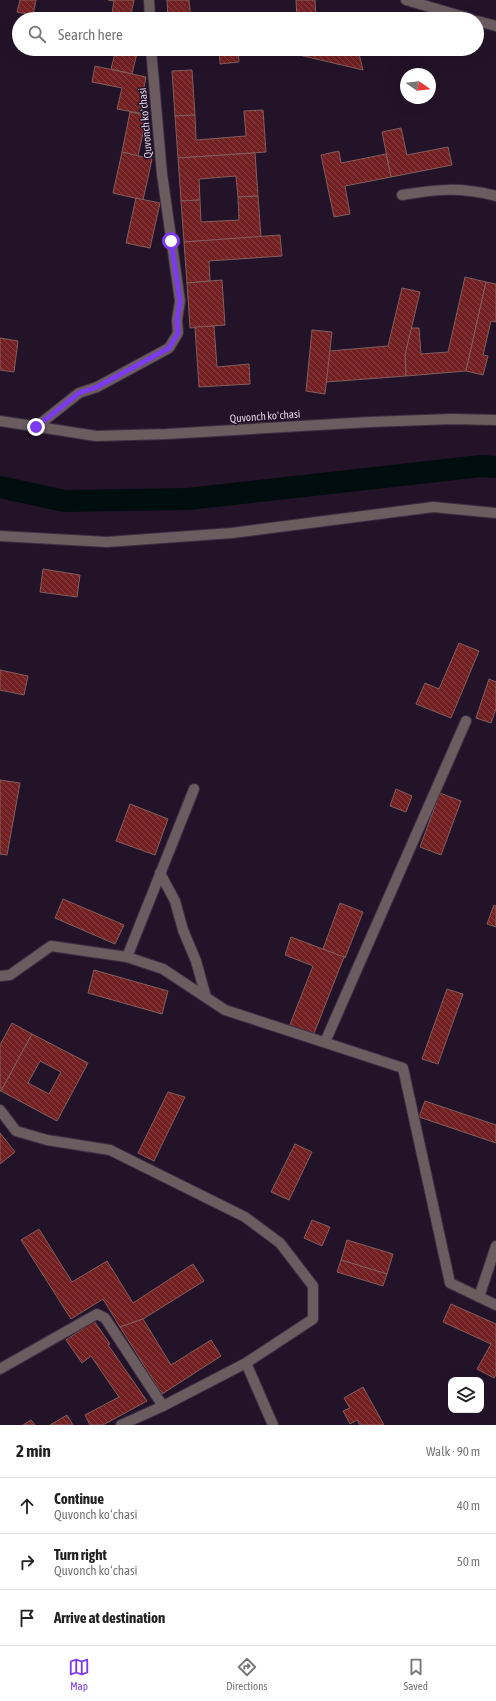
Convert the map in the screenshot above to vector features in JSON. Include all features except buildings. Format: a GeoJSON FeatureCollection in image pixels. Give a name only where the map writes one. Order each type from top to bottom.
{"type":"FeatureCollection","features":[{"type":"Feature","properties":{"kind":"street"},"geometry":{"type":"LineString","coordinates":[[150,0],[150,12]]}},
{"type":"Feature","properties":{"kind":"street"},"geometry":{"type":"LineString","coordinates":[[406,0],[447,12]]}},
{"type":"Feature","properties":{"kind":"street"},"geometry":{"type":"LineString","coordinates":[[484,23],[496,26]]}},
{"type":"Feature","properties":{"kind":"street","name":"Quvonch koʻchasi"},"geometry":{"type":"LineString","coordinates":[[36,427],[79,393],[97,387],[169,348],[178,333],[177,320],[180,301],[162,174],[152,56]]}},
{"type":"Feature","properties":{"kind":"street"},"geometry":{"type":"LineString","coordinates":[[402,195],[436,190],[473,190],[496,196]]}},
{"type":"Feature","properties":{"kind":"street","name":"Quvonch koʻchasi"},"geometry":{"type":"LineString","coordinates":[[0,421],[96,436],[167,434],[377,421],[452,419],[496,420]]}},
{"type":"Feature","properties":{"kind":"street"},"geometry":{"type":"LineString","coordinates":[[0,536],[106,542],[232,534],[433,507],[496,513]]}},
{"type":"Feature","properties":{"kind":"street"},"geometry":{"type":"LineString","coordinates":[[325,1042],[466,720]]}},
{"type":"Feature","properties":{"kind":"street"},"geometry":{"type":"LineString","coordinates":[[126,957],[194,789]]}},
{"type":"Feature","properties":{"kind":"street"},"geometry":{"type":"LineString","coordinates":[[160,873],[175,901],[182,930],[196,960],[206,997]]}},
{"type":"Feature","properties":{"kind":"street"},"geometry":{"type":"LineString","coordinates":[[0,976],[10,975],[51,946],[126,957],[163,969],[225,1010],[403,1068],[450,1283],[496,1304]]}},
{"type":"Feature","properties":{"kind":"street"},"geometry":{"type":"LineString","coordinates":[[0,1110],[16,1131],[47,1140],[110,1150],[245,1217],[280,1243],[313,1286],[313,1319],[246,1363],[163,1406],[120,1425]]}},
{"type":"Feature","properties":{"kind":"street"},"geometry":{"type":"LineString","coordinates":[[479,1297],[496,1246]]}},
{"type":"Feature","properties":{"kind":"street"},"geometry":{"type":"LineString","coordinates":[[0,1368],[97,1314],[105,1318],[163,1406]]}},
{"type":"Feature","properties":{"kind":"street"},"geometry":{"type":"LineString","coordinates":[[246,1363],[273,1425]]}},
{"type":"Feature","properties":{"kind":"waterway"},"geometry":{"type":"LineString","coordinates":[[0,487],[65,501],[188,499],[481,466],[496,467]]}},
{"type":"Feature","properties":{"kind":"route"},"geometry":{"type":"LineString","coordinates":[[36,427],[79,393],[97,387],[146,362],[169,348],[178,333],[177,320],[180,301],[171,241]]}}]}
